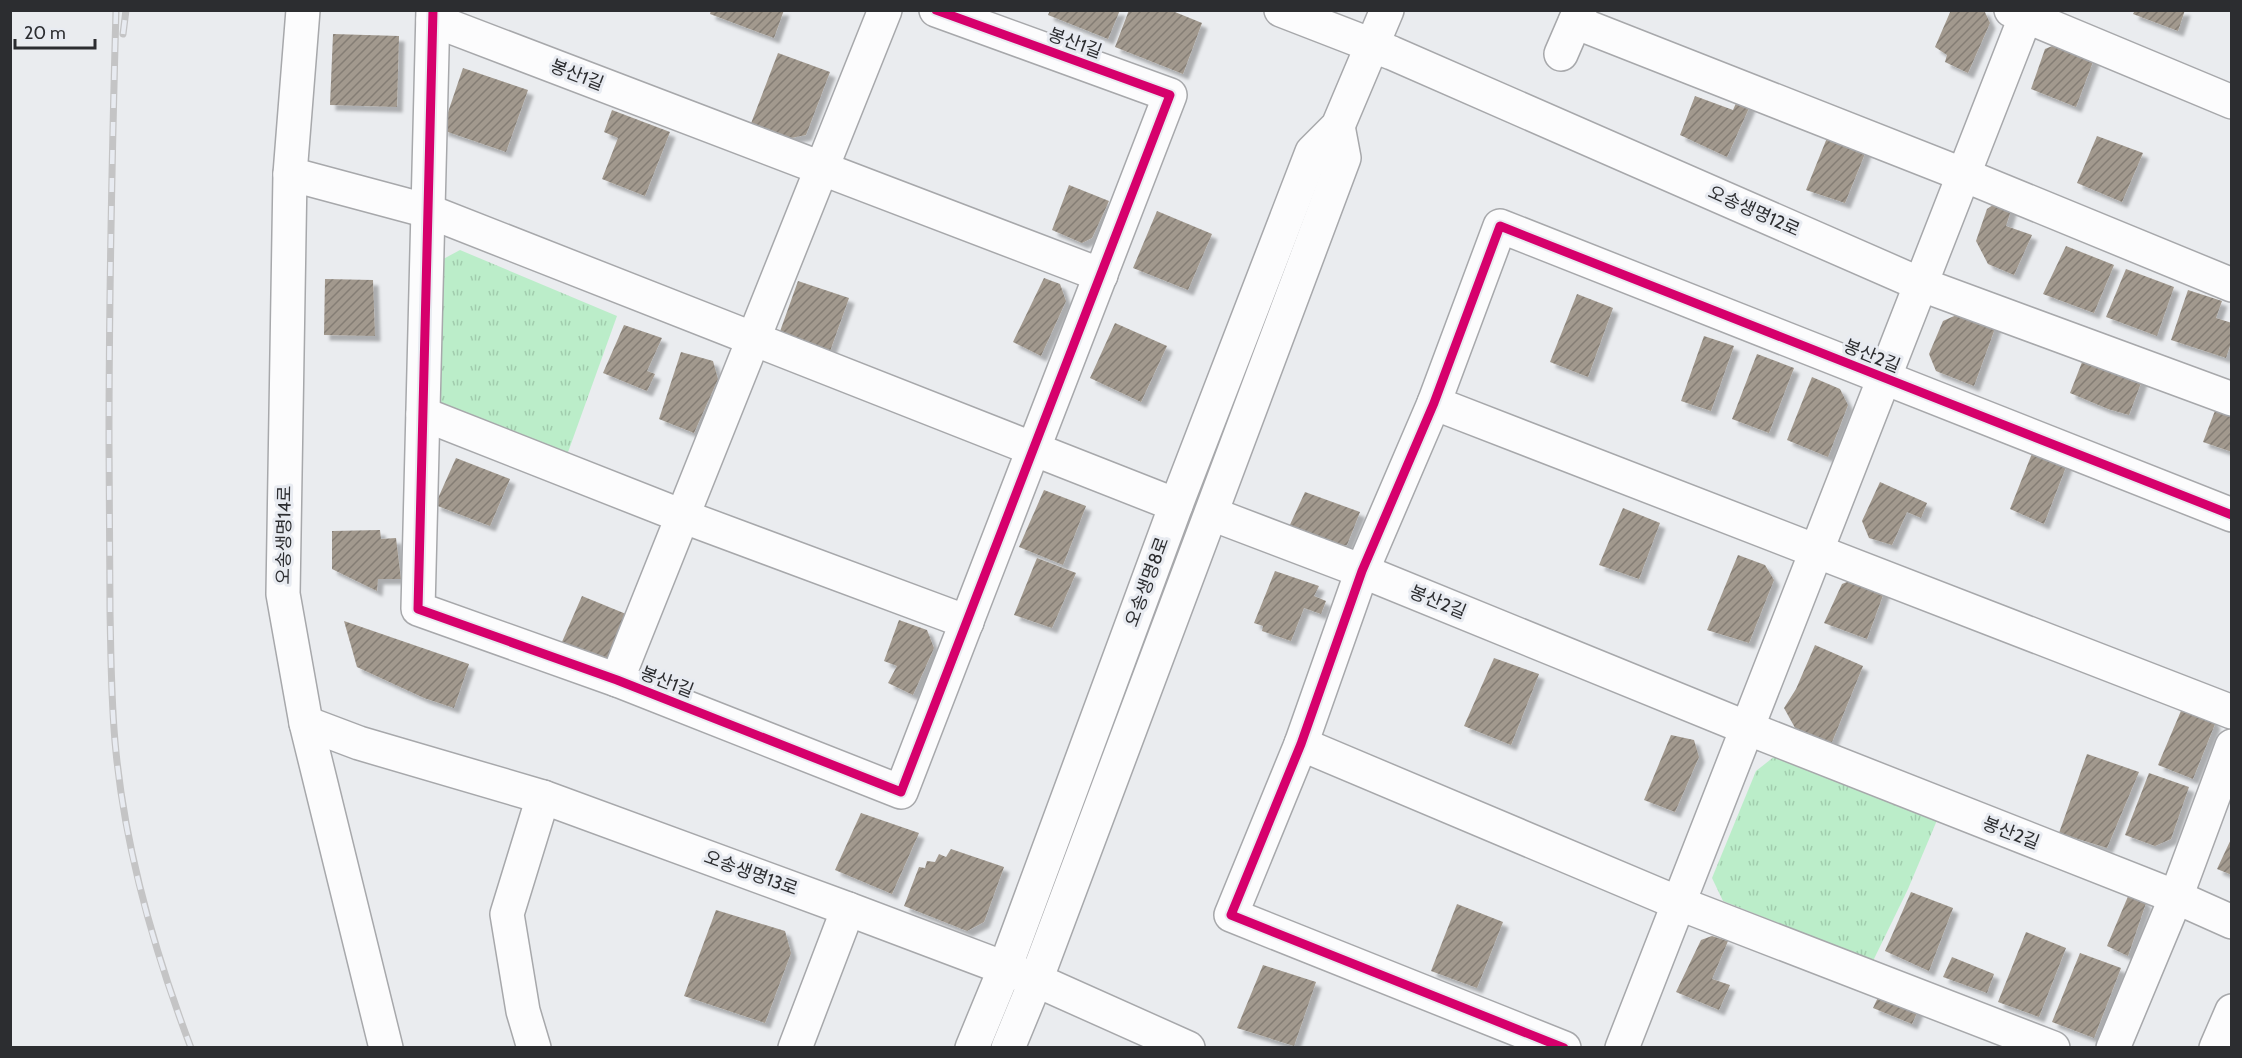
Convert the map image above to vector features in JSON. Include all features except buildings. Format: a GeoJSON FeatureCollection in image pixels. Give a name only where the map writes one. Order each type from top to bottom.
{"type":"FeatureCollection","features":[{"type":"Feature","properties":{"kind":"street","name":"오송생명14로"},"geometry":{"type":"LineString","coordinates":[[303,10],[290,174],[284,594],[306,723],[386,1047]]}},
{"type":"Feature","properties":{"kind":"street","name":"봉산1길"},"geometry":{"type":"LineString","coordinates":[[616,680],[885,10]]}},
{"type":"Feature","properties":{"kind":"street","name":"봉산1길"},"geometry":{"type":"LineString","coordinates":[[433,15],[821,169],[1101,275],[1170,95],[936,10]]}},
{"type":"Feature","properties":{"kind":"street","name":"오송생명12로"},"geometry":{"type":"LineString","coordinates":[[1281,10],[1372,45],[1920,284],[2232,399]]}},
{"type":"Feature","properties":{"kind":"street","name":"오송생명8로"},"geometry":{"type":"LineString","coordinates":[[972,1047],[1005,968],[1176,505],[1312,152],[1338,126],[1387,10]]}},
{"type":"Feature","properties":{"kind":"street","name":"봉산2길"},"geometry":{"type":"LineString","coordinates":[[1622,1047],[1964,175],[2022,12],[2232,102]]}},
{"type":"Feature","properties":{"kind":"street"},"geometry":{"type":"LineString","coordinates":[[433,15],[423,414],[682,516],[967,622],[1101,275]]}},
{"type":"Feature","properties":{"kind":"street"},"geometry":{"type":"LineString","coordinates":[[1561,54],[1578,16],[2232,285]]}},
{"type":"Feature","properties":{"kind":"street","name":"오송생명8로"},"geometry":{"type":"LineString","coordinates":[[1008,1047],[1036,980],[1344,158],[1338,126]]}},
{"type":"Feature","properties":{"kind":"street"},"geometry":{"type":"LineString","coordinates":[[290,174],[428,211],[1176,505]]}},
{"type":"Feature","properties":{"kind":"street","name":"봉산2길"},"geometry":{"type":"LineString","coordinates":[[1434,403],[1500,226],[2232,515]]}},
{"type":"Feature","properties":{"kind":"street"},"geometry":{"type":"LineString","coordinates":[[1564,1047],[1231,915],[1301,744],[1362,571],[1434,403],[2232,712]]}},
{"type":"Feature","properties":{"kind":"street","name":"봉산1길"},"geometry":{"type":"LineString","coordinates":[[423,414],[418,609],[616,680],[901,792],[967,622]]}},
{"type":"Feature","properties":{"kind":"street","name":"봉산2길"},"geometry":{"type":"LineString","coordinates":[[1212,514],[1362,571],[1747,728],[2175,897],[2232,922]]}},
{"type":"Feature","properties":{"kind":"street","name":"오송생명13로"},"geometry":{"type":"LineString","coordinates":[[306,723],[359,743],[543,797],[848,909],[1036,980],[1188,1047]]}},
{"type":"Feature","properties":{"kind":"street"},"geometry":{"type":"LineString","coordinates":[[1301,744],[1678,903],[2053,1047]]}},
{"type":"Feature","properties":{"kind":"street"},"geometry":{"type":"LineString","coordinates":[[2113,1047],[2175,897],[2232,746]]}},
{"type":"Feature","properties":{"kind":"street"},"geometry":{"type":"LineString","coordinates":[[534,1047],[523,1011],[507,914],[543,797]]}},
{"type":"Feature","properties":{"kind":"street"},"geometry":{"type":"LineString","coordinates":[[795,1047],[848,909]]}},
{"type":"Feature","properties":{"kind":"street"},"geometry":{"type":"LineString","coordinates":[[2216,1047],[2232,1011]]}},
{"type":"Feature","properties":{"kind":"green space"},"geometry":{"type":"Polygon","coordinates":[[[460,250],[617,316],[567,455],[443,406],[435,395],[434,264],[460,250]]]}},
{"type":"Feature","properties":{"kind":"green space"},"geometry":{"type":"Polygon","coordinates":[[[1789,745],[1943,806],[1908,889],[1873,961],[1723,901],[1712,878],[1756,771],[1789,745]]]}},
{"type":"Feature","properties":{"kind":"railway"},"geometry":{"type":"LineString","coordinates":[[116,10],[109,442],[110,611],[114,734],[127,828],[144,903],[191,1048]]}},
{"type":"Feature","properties":{"kind":"railway"},"geometry":{"type":"LineString","coordinates":[[123,34],[126,10]]}},
{"type":"Feature","properties":{"kind":"cycle path"},"geometry":{"type":"LineString","coordinates":[[433,10],[418,609],[617,680],[901,792],[1170,95],[936,10]]}},
{"type":"Feature","properties":{"kind":"cycle path"},"geometry":{"type":"LineString","coordinates":[[1564,1048],[1231,915],[1301,744],[1362,571],[1434,403],[1500,226],[2232,515]]}}]}
